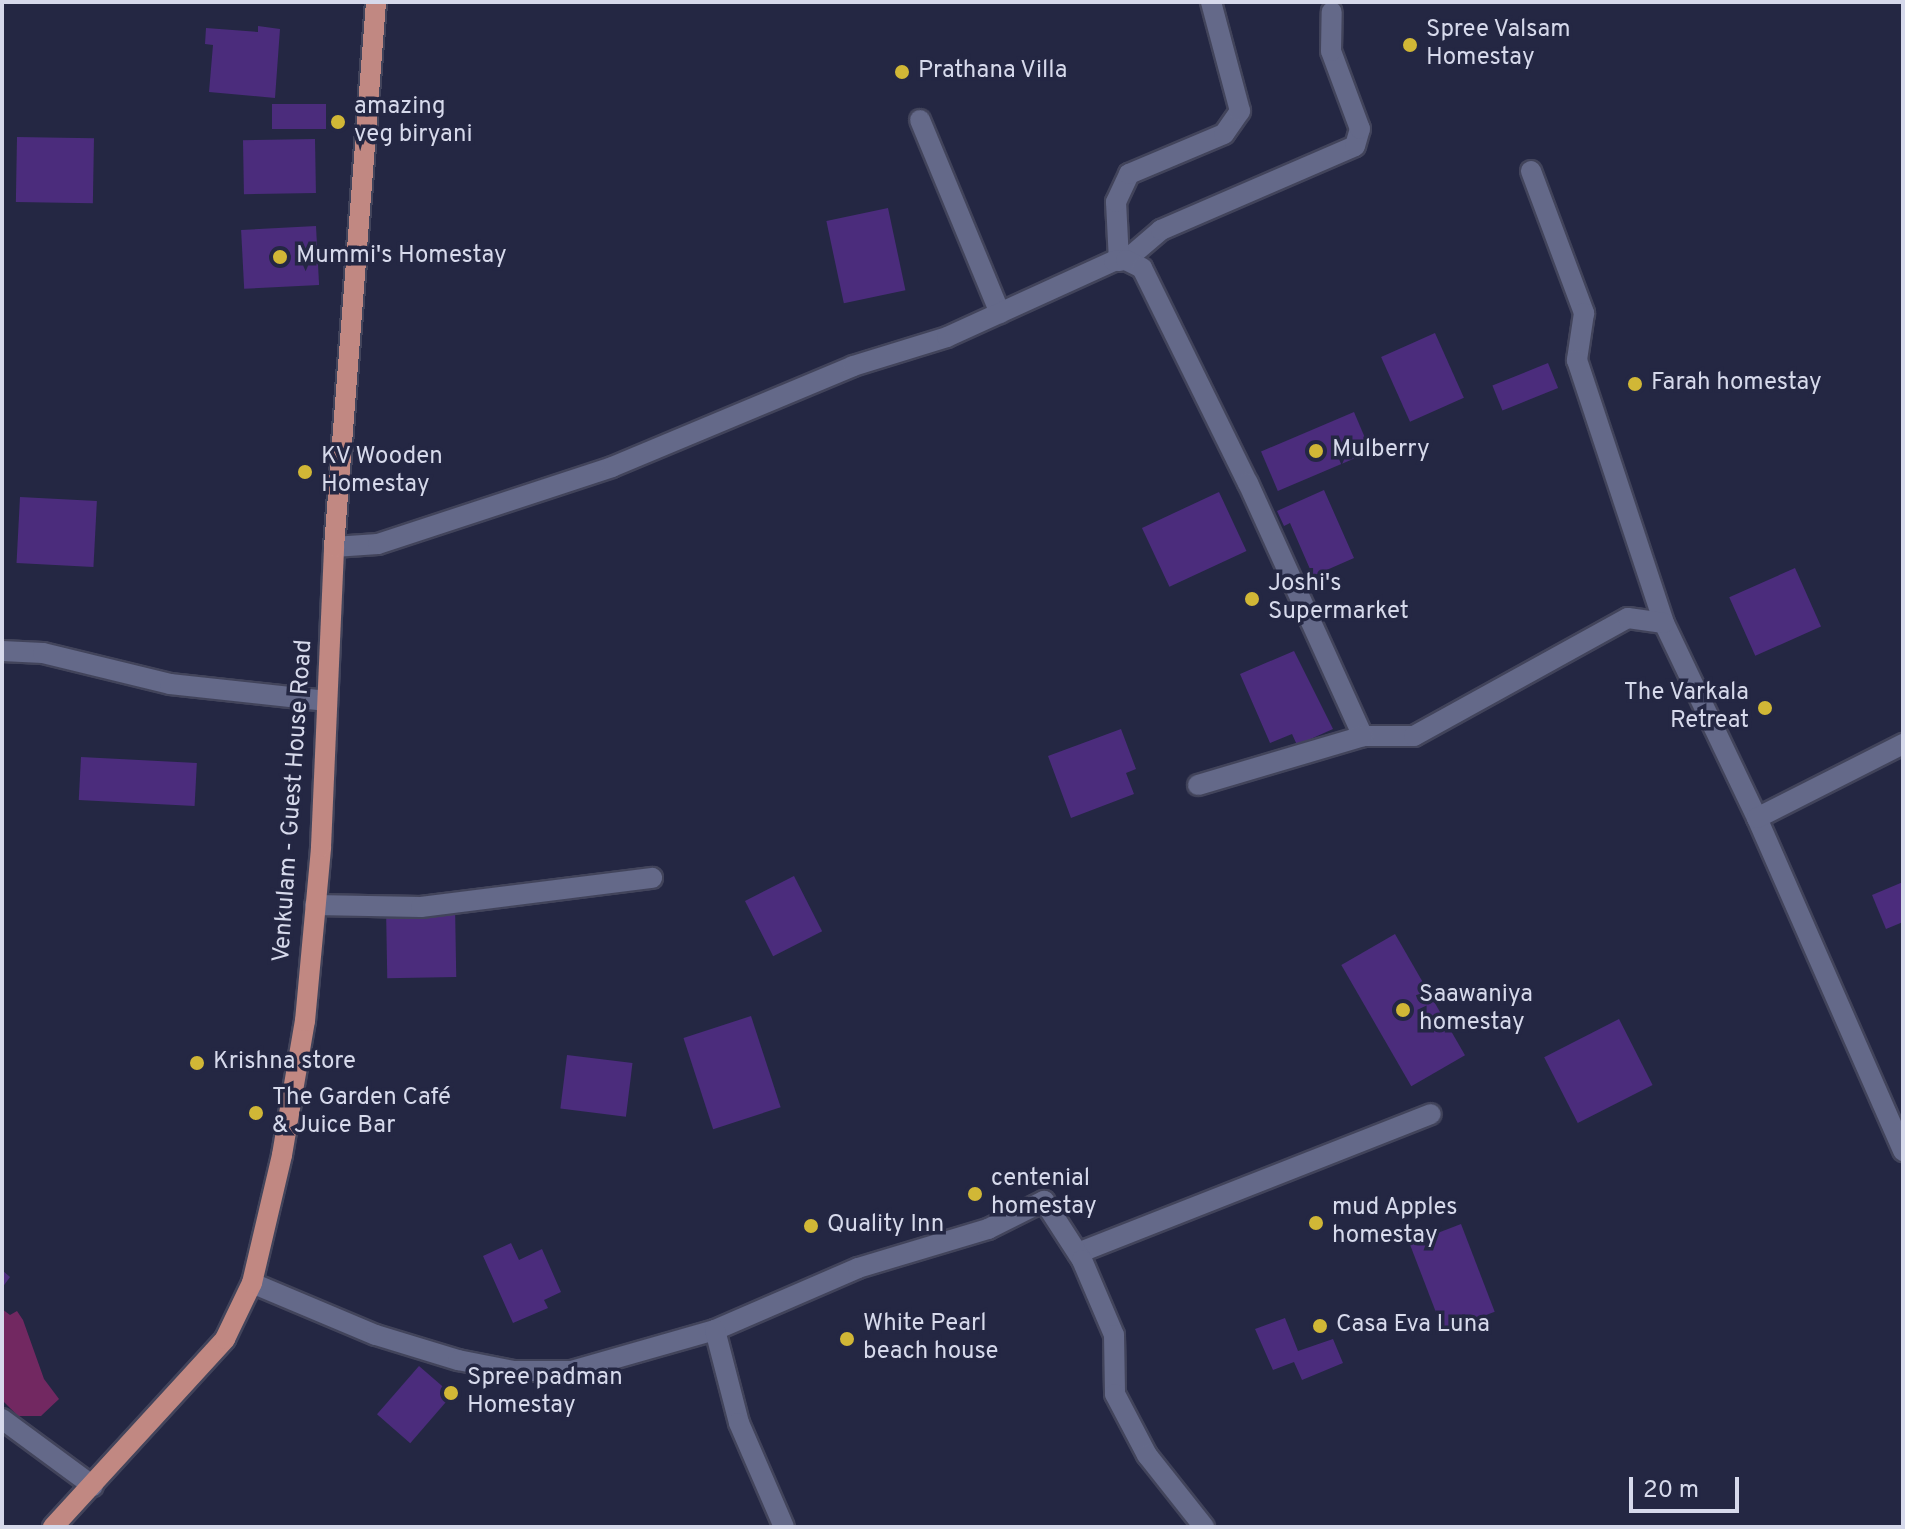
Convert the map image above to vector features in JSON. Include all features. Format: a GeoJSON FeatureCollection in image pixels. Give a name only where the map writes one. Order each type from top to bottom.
{"type":"FeatureCollection","features":[{"type":"Feature","properties":{"kind":"main road","name":"Venkulam - Guest House Road"},"geometry":{"type":"LineString","coordinates":[[53,1527],[225,1339],[252,1283],[305,1021],[315,905],[334,547],[376,2]]}},
{"type":"Feature","properties":{"kind":"street"},"geometry":{"type":"LineString","coordinates":[[1123,260],[1116,202],[1129,174],[1224,134],[1240,111],[1211,2]]}},
{"type":"Feature","properties":{"kind":"street"},"geometry":{"type":"LineString","coordinates":[[334,547],[378,544],[612,467],[853,366],[947,337],[1123,260],[1161,230],[1355,146],[1360,129],[1331,51],[1332,12]]}},
{"type":"Feature","properties":{"kind":"street"},"geometry":{"type":"LineString","coordinates":[[920,120],[1000,313]]}},
{"type":"Feature","properties":{"kind":"street"},"geometry":{"type":"LineString","coordinates":[[1531,171],[1584,313],[1577,360],[1664,623],[1757,818],[1903,1151]]}},
{"type":"Feature","properties":{"kind":"street"},"geometry":{"type":"LineString","coordinates":[[1123,260],[1142,268],[1248,483],[1363,736]]}},
{"type":"Feature","properties":{"kind":"street"},"geometry":{"type":"LineString","coordinates":[[1198,785],[1363,736],[1414,736],[1628,618],[1664,623]]}},
{"type":"Feature","properties":{"kind":"street"},"geometry":{"type":"LineString","coordinates":[[2,651],[43,653],[170,684],[327,701]]}},
{"type":"Feature","properties":{"kind":"street"},"geometry":{"type":"LineString","coordinates":[[1757,818],[1903,744]]}},
{"type":"Feature","properties":{"kind":"street"},"geometry":{"type":"LineString","coordinates":[[315,905],[421,907],[652,878]]}},
{"type":"Feature","properties":{"kind":"street"},"geometry":{"type":"LineString","coordinates":[[1078,1253],[1431,1114]]}},
{"type":"Feature","properties":{"kind":"street"},"geometry":{"type":"LineString","coordinates":[[252,1283],[376,1335],[514,1371],[571,1371],[715,1330],[858,1268],[988,1229],[1044,1201],[1078,1253],[1114,1335],[1115,1394],[1147,1455],[1204,1527]]}},
{"type":"Feature","properties":{"kind":"street"},"geometry":{"type":"LineString","coordinates":[[715,1330],[739,1423],[784,1527]]}},
{"type":"Feature","properties":{"kind":"street"},"geometry":{"type":"LineString","coordinates":[[2,1419],[93,1486]]}},
{"type":"Feature","properties":{"kind":"shaded area"},"geometry":{"type":"Polygon","coordinates":[[[2,1309],[10,1315],[17,1311],[23,1320],[44,1379],[59,1399],[41,1416],[18,1416],[2,1400],[2,1309]]]}},
{"type":"Feature","properties":{"kind":"building"},"geometry":{"type":"Polygon","coordinates":[[[258,26],[280,29],[275,98],[209,92],[213,45],[205,44],[206,28],[258,32],[258,26]]]}},
{"type":"Feature","properties":{"kind":"building"},"geometry":{"type":"Polygon","coordinates":[[[272,104],[326,104],[326,129],[272,129],[272,104]]]}},
{"type":"Feature","properties":{"kind":"building"},"geometry":{"type":"Polygon","coordinates":[[[17,137],[94,138],[93,203],[16,202],[17,137]]]}},
{"type":"Feature","properties":{"kind":"building"},"geometry":{"type":"Polygon","coordinates":[[[315,139],[316,193],[244,194],[243,140],[315,139]]]}},
{"type":"Feature","properties":{"kind":"building"},"geometry":{"type":"Polygon","coordinates":[[[888,208],[905,290],[844,303],[826,221],[888,208]]]}},
{"type":"Feature","properties":{"kind":"building","name":"Mummi's Homestay"},"geometry":{"type":"Polygon","coordinates":[[[316,226],[319,285],[244,289],[241,230],[316,226]]]}},
{"type":"Feature","properties":{"kind":"building"},"geometry":{"type":"Polygon","coordinates":[[[1435,333],[1464,398],[1410,422],[1381,357],[1435,333]]]}},
{"type":"Feature","properties":{"kind":"building"},"geometry":{"type":"Polygon","coordinates":[[[1548,363],[1558,388],[1502,411],[1492,385],[1548,363]]]}},
{"type":"Feature","properties":{"kind":"building","name":"Mulberry"},"geometry":{"type":"Polygon","coordinates":[[[1354,412],[1371,452],[1278,491],[1261,451],[1354,412]]]}},
{"type":"Feature","properties":{"kind":"building"},"geometry":{"type":"Polygon","coordinates":[[[1324,490],[1354,558],[1313,576],[1290,523],[1284,526],[1277,511],[1324,490]]]}},
{"type":"Feature","properties":{"kind":"building"},"geometry":{"type":"Polygon","coordinates":[[[1219,492],[1246,551],[1169,587],[1142,528],[1219,492]]]}},
{"type":"Feature","properties":{"kind":"building"},"geometry":{"type":"Polygon","coordinates":[[[20,497],[97,501],[93,567],[17,563],[20,497]]]}},
{"type":"Feature","properties":{"kind":"building"},"geometry":{"type":"Polygon","coordinates":[[[1795,568],[1821,626],[1755,656],[1729,597],[1795,568]]]}},
{"type":"Feature","properties":{"kind":"building"},"geometry":{"type":"Polygon","coordinates":[[[1294,651],[1333,729],[1297,745],[1292,734],[1270,743],[1240,674],[1294,651]]]}},
{"type":"Feature","properties":{"kind":"building"},"geometry":{"type":"Polygon","coordinates":[[[1121,729],[1136,769],[1126,773],[1134,794],[1071,818],[1048,756],[1121,729]]]}},
{"type":"Feature","properties":{"kind":"building"},"geometry":{"type":"Polygon","coordinates":[[[81,757],[197,763],[195,806],[79,800],[81,757]]]}},
{"type":"Feature","properties":{"kind":"building"},"geometry":{"type":"Polygon","coordinates":[[[794,876],[822,931],[773,956],[745,901],[794,876]]]}},
{"type":"Feature","properties":{"kind":"building"},"geometry":{"type":"Polygon","coordinates":[[[1903,882],[1903,922],[1886,929],[1872,895],[1903,882]]]}},
{"type":"Feature","properties":{"kind":"building"},"geometry":{"type":"Polygon","coordinates":[[[455,905],[456,977],[387,978],[386,906],[455,905]]]}},
{"type":"Feature","properties":{"kind":"building","name":"Saawaniya homestay"},"geometry":{"type":"Polygon","coordinates":[[[1395,934],[1465,1055],[1411,1086],[1341,965],[1395,934]]]}},
{"type":"Feature","properties":{"kind":"building"},"geometry":{"type":"Polygon","coordinates":[[[751,1016],[781,1107],[713,1129],[683,1038],[751,1016]]]}},
{"type":"Feature","properties":{"kind":"building"},"geometry":{"type":"Polygon","coordinates":[[[1619,1019],[1653,1085],[1578,1123],[1544,1057],[1619,1019]]]}},
{"type":"Feature","properties":{"kind":"building"},"geometry":{"type":"Polygon","coordinates":[[[567,1055],[633,1063],[626,1117],[560,1109],[567,1055]]]}},
{"type":"Feature","properties":{"kind":"building"},"geometry":{"type":"Polygon","coordinates":[[[1461,1224],[1495,1312],[1443,1331],[1410,1244],[1461,1224]]]}},
{"type":"Feature","properties":{"kind":"building"},"geometry":{"type":"Polygon","coordinates":[[[511,1243],[519,1260],[542,1249],[561,1292],[544,1300],[548,1308],[513,1323],[483,1256],[511,1243]]]}},
{"type":"Feature","properties":{"kind":"building"},"geometry":{"type":"Polygon","coordinates":[[[2,1270],[10,1277],[2,1288],[2,1270]]]}},
{"type":"Feature","properties":{"kind":"building"},"geometry":{"type":"Polygon","coordinates":[[[1285,1318],[1298,1351],[1333,1339],[1343,1363],[1302,1380],[1294,1362],[1273,1370],[1255,1329],[1285,1318]]]}},
{"type":"Feature","properties":{"kind":"building"},"geometry":{"type":"Polygon","coordinates":[[[419,1366],[452,1395],[410,1443],[377,1414],[419,1366]]]}},
{"type":"Feature","properties":{"kind":"place","name":"Spree Valsam Homestay"},"geometry":{"type":"Point","coordinates":[1410,45]}},
{"type":"Feature","properties":{"kind":"place","name":"Prathana Villa"},"geometry":{"type":"Point","coordinates":[902,72]}},
{"type":"Feature","properties":{"kind":"place","name":"amazing veg biryani"},"geometry":{"type":"Point","coordinates":[338,122]}},
{"type":"Feature","properties":{"kind":"place","name":"Mummi's Homestay"},"geometry":{"type":"Point","coordinates":[280,257]}},
{"type":"Feature","properties":{"kind":"place","name":"Farah homestay"},"geometry":{"type":"Point","coordinates":[1635,384]}},
{"type":"Feature","properties":{"kind":"place","name":"Mulberry"},"geometry":{"type":"Point","coordinates":[1316,451]}},
{"type":"Feature","properties":{"kind":"place","name":"KV Wooden Homestay"},"geometry":{"type":"Point","coordinates":[305,472]}},
{"type":"Feature","properties":{"kind":"place","name":"Joshi's Supermarket"},"geometry":{"type":"Point","coordinates":[1252,599]}},
{"type":"Feature","properties":{"kind":"place","name":"The Varkala Retreat"},"geometry":{"type":"Point","coordinates":[1765,708]}},
{"type":"Feature","properties":{"kind":"place","name":"Saawaniya homestay"},"geometry":{"type":"Point","coordinates":[1403,1010]}},
{"type":"Feature","properties":{"kind":"place","name":"Krishna store"},"geometry":{"type":"Point","coordinates":[197,1063]}},
{"type":"Feature","properties":{"kind":"place","name":"The Garden Café & Juice Bar"},"geometry":{"type":"Point","coordinates":[256,1113]}},
{"type":"Feature","properties":{"kind":"place","name":"centenial homestay"},"geometry":{"type":"Point","coordinates":[975,1194]}},
{"type":"Feature","properties":{"kind":"place","name":"mud Apples homestay"},"geometry":{"type":"Point","coordinates":[1316,1223]}},
{"type":"Feature","properties":{"kind":"place","name":"Quality Inn"},"geometry":{"type":"Point","coordinates":[811,1226]}},
{"type":"Feature","properties":{"kind":"place","name":"Casa Eva Luna"},"geometry":{"type":"Point","coordinates":[1320,1326]}},
{"type":"Feature","properties":{"kind":"place","name":"White Pearl beach house"},"geometry":{"type":"Point","coordinates":[847,1339]}},
{"type":"Feature","properties":{"kind":"place","name":"Spree padman Homestay"},"geometry":{"type":"Point","coordinates":[451,1393]}}]}
